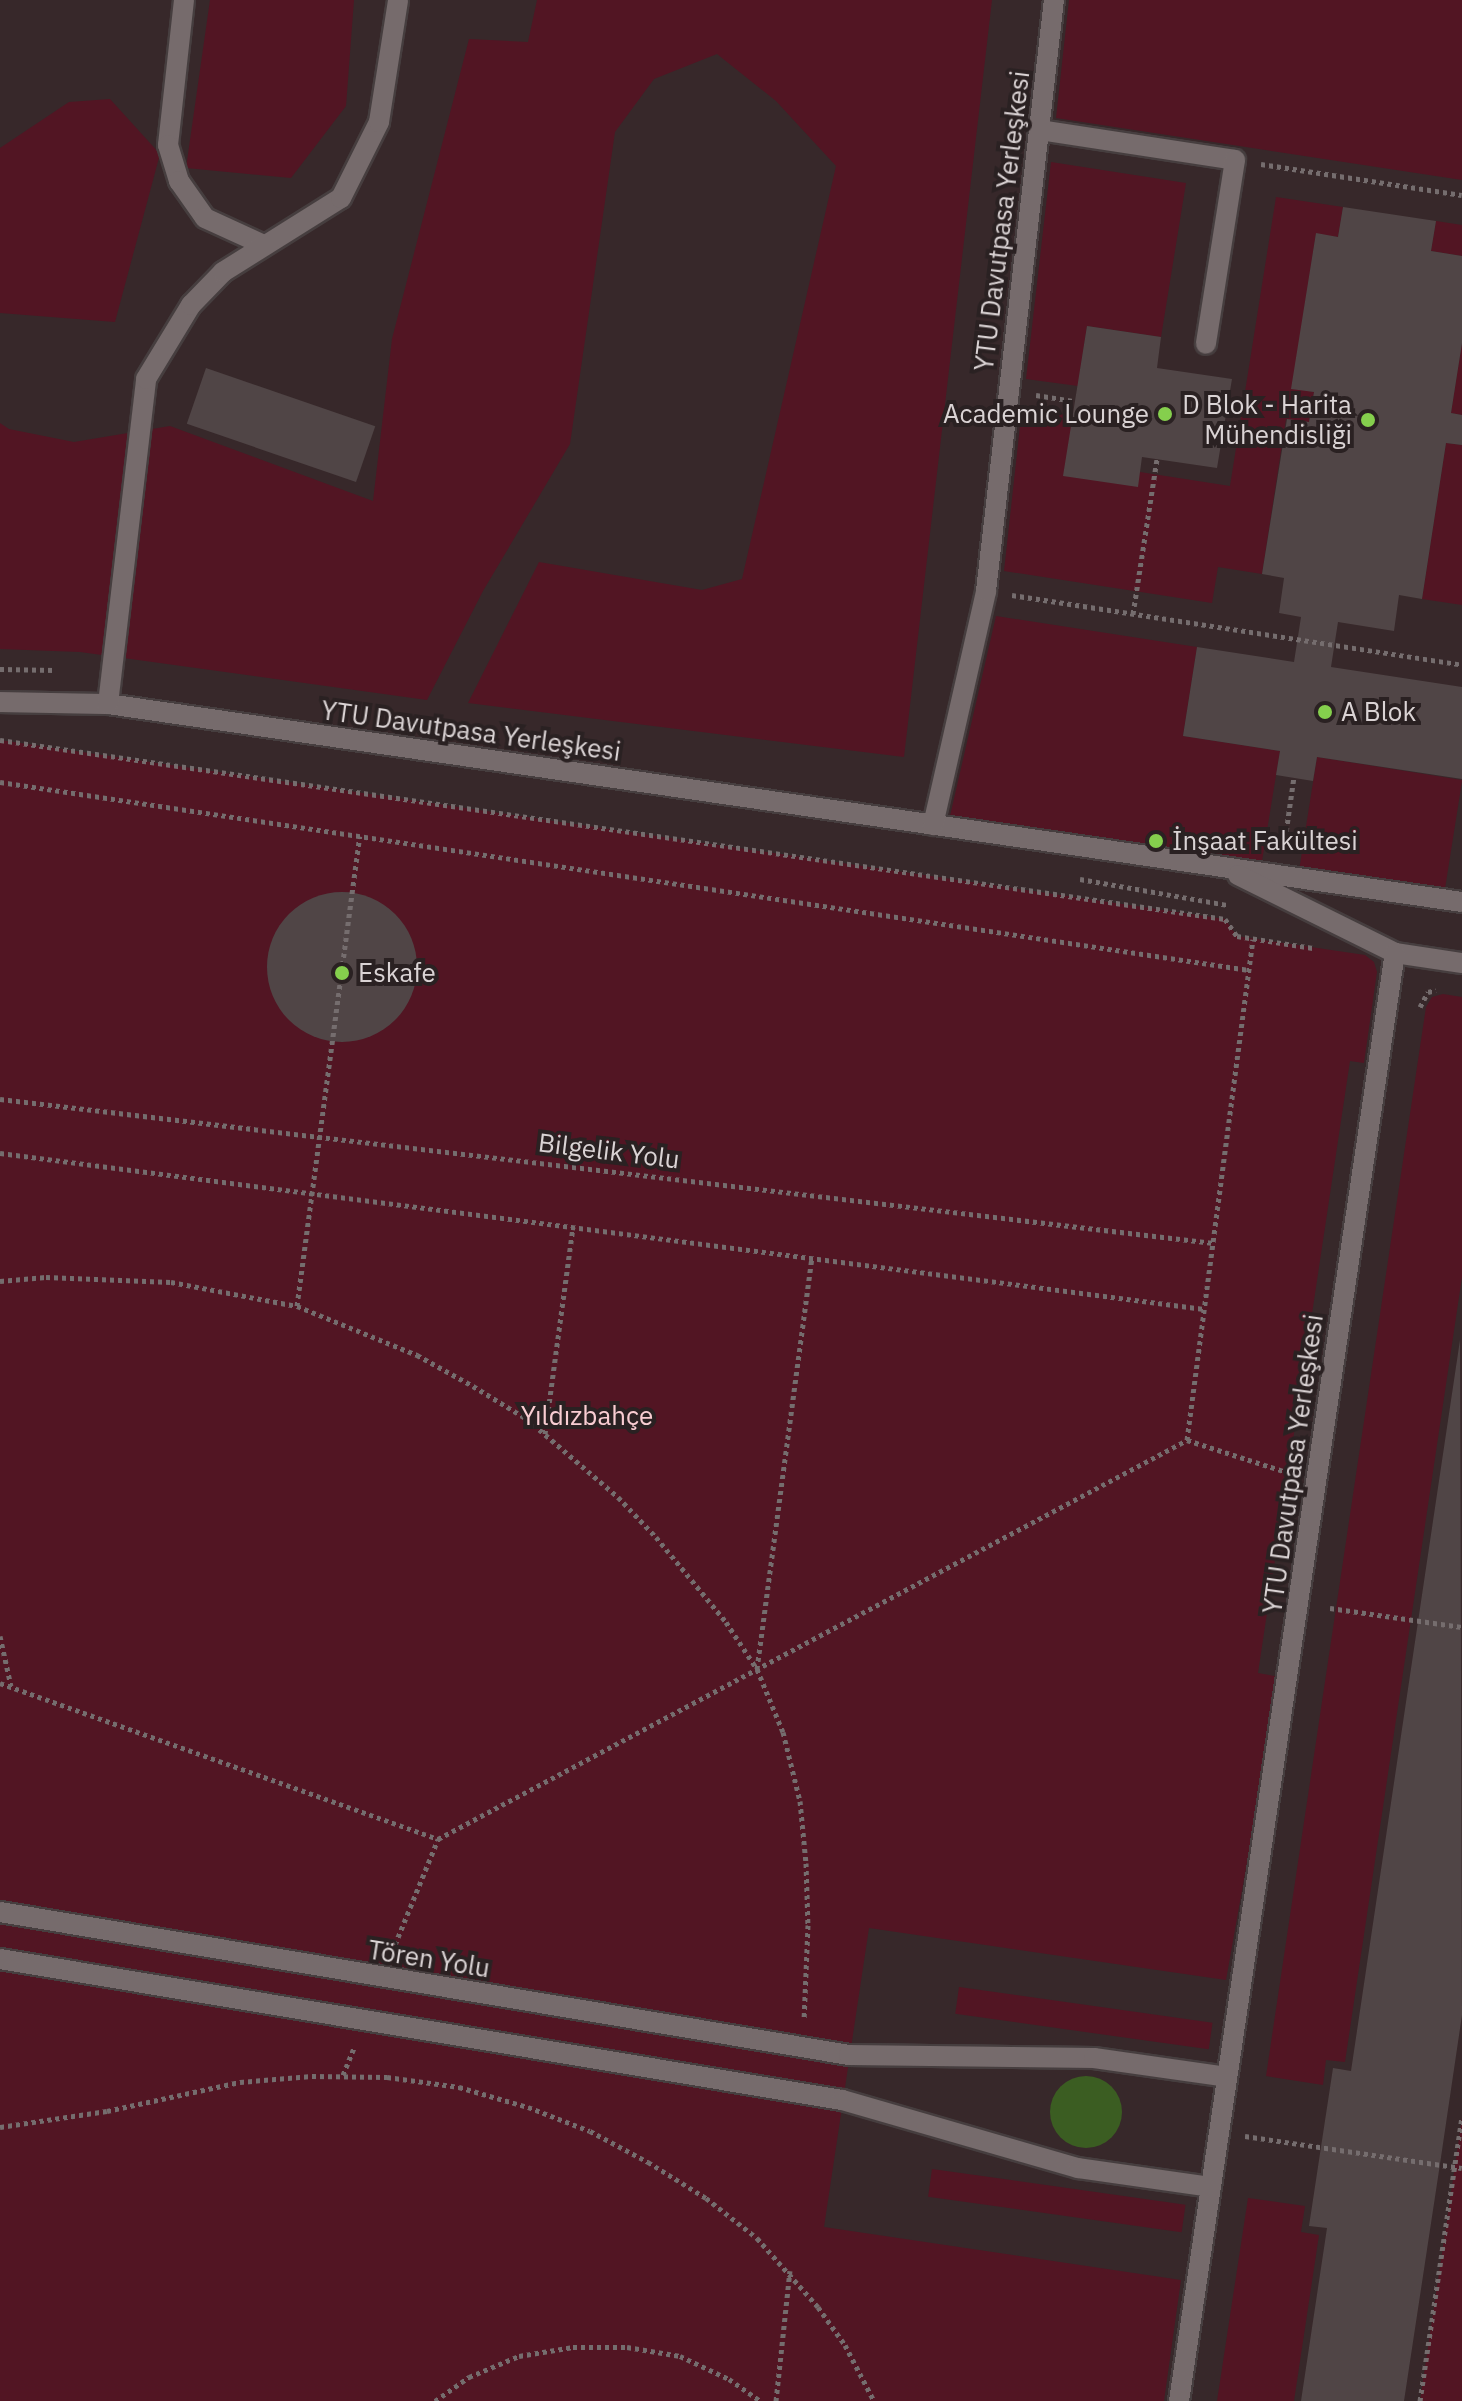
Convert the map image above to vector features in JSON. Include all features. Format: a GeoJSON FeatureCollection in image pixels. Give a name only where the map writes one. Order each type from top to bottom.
{"type":"FeatureCollection","features":[{"type":"Feature","properties":{"kind":"street"},"geometry":{"type":"LineString","coordinates":[[184,0],[168,145],[179,181],[205,218],[264,245]]}},
{"type":"Feature","properties":{"kind":"street"},"geometry":{"type":"LineString","coordinates":[[108,704],[146,379],[191,305],[223,272],[341,198],[379,122],[398,0]]}},
{"type":"Feature","properties":{"kind":"street","name":"YTU Davutpasa Yerleşkesi"},"geometry":{"type":"LineString","coordinates":[[933,825],[986,591],[1054,0]]}},
{"type":"Feature","properties":{"kind":"street"},"geometry":{"type":"LineString","coordinates":[[1039,130],[1235,160],[1206,344]]}},
{"type":"Feature","properties":{"kind":"street","name":"YTU Davutpasa Yerleşkesi"},"geometry":{"type":"LineString","coordinates":[[0,702],[108,704],[1462,902]]}},
{"type":"Feature","properties":{"kind":"street","name":"YTU Davutpasa Yerleşkesi"},"geometry":{"type":"LineString","coordinates":[[1220,866],[1395,953],[1462,963]]}},
{"type":"Feature","properties":{"kind":"street","name":"YTU Davutpasa Yerleşkesi"},"geometry":{"type":"LineString","coordinates":[[1179,2401],[1395,953]]}},
{"type":"Feature","properties":{"kind":"street","name":"Tören Yolu"},"geometry":{"type":"LineString","coordinates":[[0,1912],[849,2055],[1094,2058],[1227,2077]]}},
{"type":"Feature","properties":{"kind":"street"},"geometry":{"type":"LineString","coordinates":[[0,1959],[842,2100],[1078,2168],[1211,2187]]}},
{"type":"Feature","properties":{"kind":"path"},"geometry":{"type":"LineString","coordinates":[[1235,160],[1462,195]]}},
{"type":"Feature","properties":{"kind":"path"},"geometry":{"type":"LineString","coordinates":[[1009,390],[1075,401]]}},
{"type":"Feature","properties":{"kind":"path"},"geometry":{"type":"LineString","coordinates":[[1133,614],[1157,459]]}},
{"type":"Feature","properties":{"kind":"path"},"geometry":{"type":"LineString","coordinates":[[986,591],[1462,665]]}},
{"type":"Feature","properties":{"kind":"path"},"geometry":{"type":"LineString","coordinates":[[0,740],[1225,919],[1237,936],[1323,949]]}},
{"type":"Feature","properties":{"kind":"path"},"geometry":{"type":"LineString","coordinates":[[1279,875],[1294,777]]}},
{"type":"Feature","properties":{"kind":"path"},"geometry":{"type":"LineString","coordinates":[[0,782],[1249,970]]}},
{"type":"Feature","properties":{"kind":"path"},"geometry":{"type":"LineString","coordinates":[[297,1306],[360,836]]}},
{"type":"Feature","properties":{"kind":"path"},"geometry":{"type":"LineString","coordinates":[[1187,1440],[1253,939]]}},
{"type":"Feature","properties":{"kind":"path","name":"Bilgelik Yolu"},"geometry":{"type":"LineString","coordinates":[[0,1099],[1213,1243]]}},
{"type":"Feature","properties":{"kind":"path"},"geometry":{"type":"LineString","coordinates":[[0,1153],[1204,1309]]}},
{"type":"Feature","properties":{"kind":"path"},"geometry":{"type":"LineString","coordinates":[[545,1434],[573,1227]]}},
{"type":"Feature","properties":{"kind":"path"},"geometry":{"type":"LineString","coordinates":[[757,1669],[812,1258]]}},
{"type":"Feature","properties":{"kind":"path"},"geometry":{"type":"LineString","coordinates":[[0,1281],[62,1277],[171,1282],[297,1306],[417,1355],[473,1386],[545,1434],[656,1537],[726,1622],[757,1669],[783,1732],[800,1801],[808,1925],[802,2047]]}},
{"type":"Feature","properties":{"kind":"path"},"geometry":{"type":"LineString","coordinates":[[0,1683],[438,1839],[1187,1440],[1316,1482]]}},
{"type":"Feature","properties":{"kind":"path"},"geometry":{"type":"LineString","coordinates":[[1330,1608],[1462,1627]]}},
{"type":"Feature","properties":{"kind":"path"},"geometry":{"type":"LineString","coordinates":[[0,1636],[11,1687]]}},
{"type":"Feature","properties":{"kind":"path"},"geometry":{"type":"LineString","coordinates":[[0,2127],[107,2111],[240,2082],[298,2077],[387,2077],[459,2087],[528,2107],[590,2131],[648,2162],[732,2217],[790,2271],[845,2345],[874,2401]]}},
{"type":"Feature","properties":{"kind":"path"},"geometry":{"type":"LineString","coordinates":[[1420,2401],[1460,2167],[1462,2117]]}},
{"type":"Feature","properties":{"kind":"path"},"geometry":{"type":"LineString","coordinates":[[1219,2132],[1460,2167]]}},
{"type":"Feature","properties":{"kind":"path"},"geometry":{"type":"LineString","coordinates":[[776,2401],[790,2271]]}},
{"type":"Feature","properties":{"kind":"path"},"geometry":{"type":"LineString","coordinates":[[435,2401],[469,2377],[519,2356],[573,2347],[627,2347],[680,2356],[729,2379],[760,2401]]}},
{"type":"Feature","properties":{"kind":"shaded area"},"geometry":{"type":"Polygon","coordinates":[[[0,0],[1462,0],[1462,2401],[0,2401],[0,0]]]}},
{"type":"Feature","properties":{"kind":"shaded area"},"geometry":{"type":"Polygon","coordinates":[[[1086,2076],[1106,2082],[1116,2092],[1122,2112],[1116,2132],[1106,2142],[1086,2148],[1066,2142],[1056,2132],[1050,2112],[1056,2092],[1066,2082],[1086,2076]]]}},
{"type":"Feature","properties":{"kind":"green space"},"geometry":{"type":"Polygon","coordinates":[[[210,0],[354,0],[346,106],[291,178],[186,168],[210,0]]]}},
{"type":"Feature","properties":{"kind":"green space"},"geometry":{"type":"Polygon","coordinates":[[[537,0],[992,0],[904,757],[468,703],[539,562],[702,590],[742,579],[836,166],[776,101],[717,54],[654,79],[615,132],[570,444],[483,591],[427,700],[80,652],[0,649],[0,423],[9,429],[74,442],[170,426],[373,501],[392,339],[469,39],[528,42],[537,0]]]}},
{"type":"Feature","properties":{"kind":"green space"},"geometry":{"type":"Polygon","coordinates":[[[1069,0],[1462,0],[1462,180],[1056,118],[1069,0]]]}},
{"type":"Feature","properties":{"kind":"green space"},"geometry":{"type":"Polygon","coordinates":[[[110,99],[160,154],[115,322],[0,313],[0,148],[69,102],[110,99]]]}},
{"type":"Feature","properties":{"kind":"green space"},"geometry":{"type":"Polygon","coordinates":[[[1051,162],[1186,183],[1161,337],[1087,326],[1078,386],[1026,379],[1051,162]]]}},
{"type":"Feature","properties":{"kind":"green space"},"geometry":{"type":"Polygon","coordinates":[[[1276,197],[1343,207],[1338,237],[1316,234],[1292,388],[1314,392],[1309,422],[1286,419],[1262,574],[1218,567],[1212,603],[1004,571],[1022,408],[1073,416],[1140,472],[1230,486],[1276,197]]]}},
{"type":"Feature","properties":{"kind":"green space"},"geometry":{"type":"Polygon","coordinates":[[[1436,221],[1462,225],[1462,256],[1431,251],[1436,221]]]}},
{"type":"Feature","properties":{"kind":"green space"},"geometry":{"type":"Polygon","coordinates":[[[1462,343],[1462,415],[1451,413],[1462,343]]]}},
{"type":"Feature","properties":{"kind":"green space"},"geometry":{"type":"Polygon","coordinates":[[[1446,443],[1462,445],[1462,605],[1422,599],[1446,443]]]}},
{"type":"Feature","properties":{"kind":"green space"},"geometry":{"type":"Polygon","coordinates":[[[996,616],[1197,647],[1183,736],[1280,751],[1262,861],[950,816],[996,616]]]}},
{"type":"Feature","properties":{"kind":"green space","name":"Yıldızbahçe"},"geometry":{"type":"Polygon","coordinates":[[[0,740],[1225,919],[1237,936],[1365,955],[1374,962],[1377,972],[1364,1063],[1350,1061],[1258,1673],[1280,1677],[1226,1980],[869,1928],[824,2227],[1181,2280],[1164,2401],[0,2401],[0,740]]]}},
{"type":"Feature","properties":{"kind":"green space"},"geometry":{"type":"Polygon","coordinates":[[[1317,757],[1462,780],[1445,890],[1300,867],[1317,757]]]}},
{"type":"Feature","properties":{"kind":"green space"},"geometry":{"type":"Polygon","coordinates":[[[1443,994],[1462,997],[1462,1277],[1345,2062],[1326,2060],[1323,2085],[1266,2076],[1426,1007],[1432,997],[1443,994]]]}},
{"type":"Feature","properties":{"kind":"green space"},"geometry":{"type":"Polygon","coordinates":[[[959,1987],[1213,2023],[1209,2049],[955,2014],[959,1987]]]}},
{"type":"Feature","properties":{"kind":"green space"},"geometry":{"type":"Polygon","coordinates":[[[1462,2117],[1462,2401],[1420,2401],[1455,2166],[1462,2117]]]}},
{"type":"Feature","properties":{"kind":"green space"},"geometry":{"type":"Polygon","coordinates":[[[932,2169],[1186,2205],[1182,2232],[928,2197],[932,2169]]]}},
{"type":"Feature","properties":{"kind":"green space"},"geometry":{"type":"Polygon","coordinates":[[[1248,2198],[1305,2206],[1301,2232],[1319,2235],[1294,2401],[1217,2401],[1248,2198]]]}},
{"type":"Feature","properties":{"kind":"building","name":"D Blok - Harita Mühendisliği"},"geometry":{"type":"Polygon","coordinates":[[[1343,207],[1436,221],[1431,251],[1462,256],[1462,343],[1451,413],[1462,415],[1462,445],[1446,443],[1422,599],[1399,595],[1394,631],[1338,622],[1331,667],[1462,687],[1462,779],[1317,757],[1313,781],[1276,775],[1280,751],[1183,736],[1197,647],[1294,662],[1301,617],[1279,613],[1284,578],[1262,574],[1287,419],[1309,422],[1314,392],[1291,389],[1316,233],[1338,237],[1343,207]]]}},
{"type":"Feature","properties":{"kind":"building"},"geometry":{"type":"Polygon","coordinates":[[[1087,326],[1161,337],[1157,368],[1232,379],[1217,468],[1142,457],[1138,487],[1063,476],[1087,326]]]}},
{"type":"Feature","properties":{"kind":"building"},"geometry":{"type":"Polygon","coordinates":[[[206,368],[375,426],[356,482],[187,424],[206,368]]]}},
{"type":"Feature","properties":{"kind":"building","name":"Eskafe"},"geometry":{"type":"Polygon","coordinates":[[[342,892],[371,897],[395,914],[412,938],[417,967],[412,996],[395,1020],[371,1037],[342,1042],[313,1037],[289,1020],[272,996],[267,967],[272,938],[289,914],[313,897],[342,892]]]}},
{"type":"Feature","properties":{"kind":"building"},"geometry":{"type":"Polygon","coordinates":[[[1460,1340],[1462,2015],[1440,2164],[1404,2401],[1301,2401],[1327,2228],[1309,2226],[1333,2068],[1351,2071],[1460,1340]]]}},
{"type":"Feature","properties":{"kind":"place","name":"Academic Lounge"},"geometry":{"type":"Point","coordinates":[1165,414]}},
{"type":"Feature","properties":{"kind":"place","name":"D Blok - Harita Mühendisliği"},"geometry":{"type":"Point","coordinates":[1368,420]}},
{"type":"Feature","properties":{"kind":"place","name":"A Blok"},"geometry":{"type":"Point","coordinates":[1325,712]}},
{"type":"Feature","properties":{"kind":"place","name":"İnşaat Fakültesi"},"geometry":{"type":"Point","coordinates":[1156,841]}},
{"type":"Feature","properties":{"kind":"place","name":"Eskafe"},"geometry":{"type":"Point","coordinates":[342,973]}}]}
